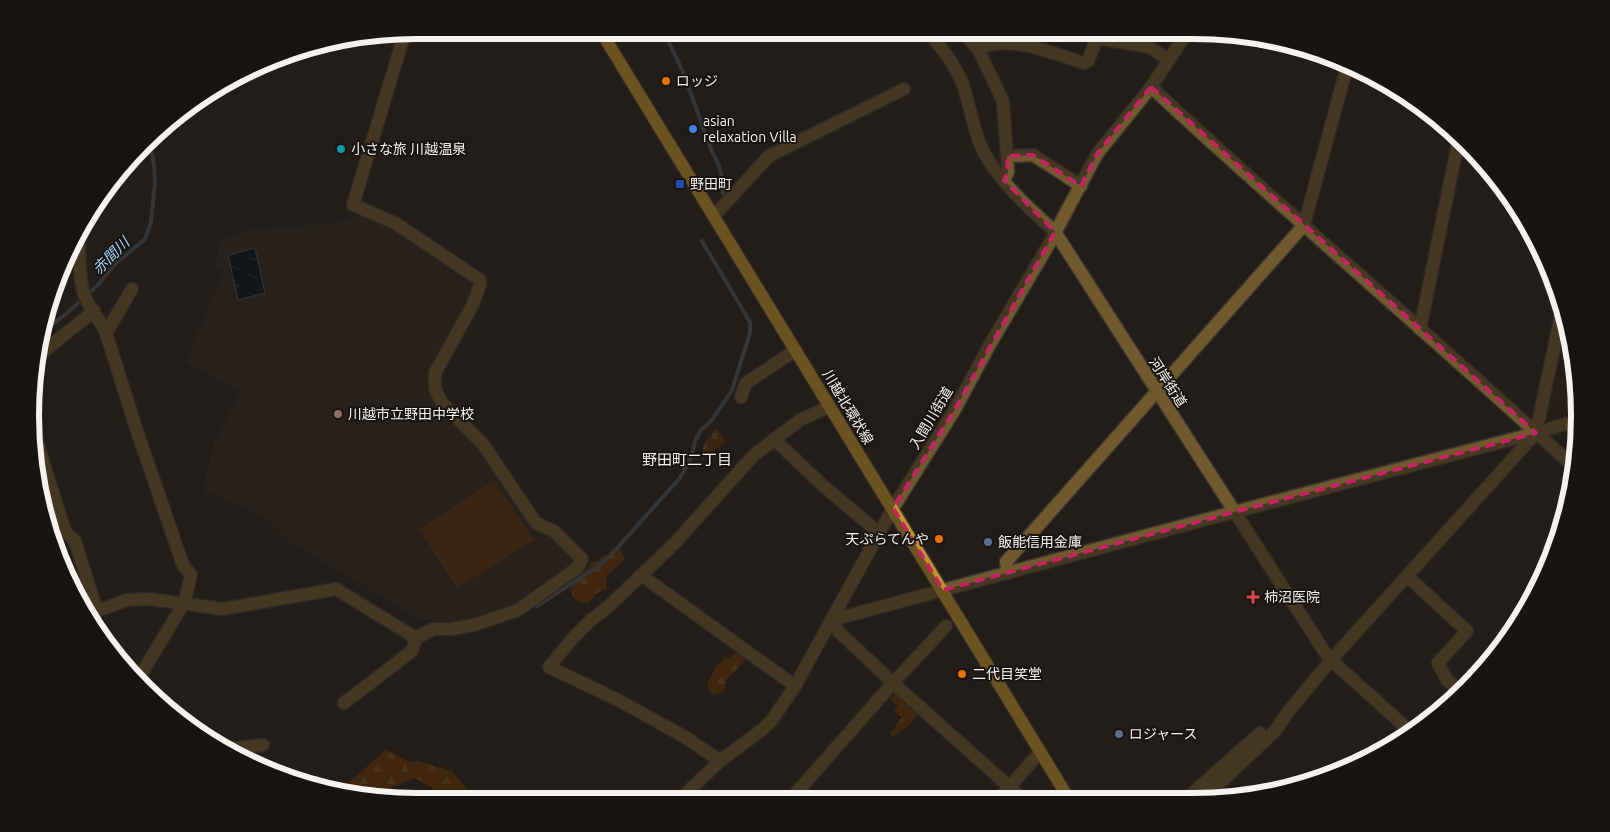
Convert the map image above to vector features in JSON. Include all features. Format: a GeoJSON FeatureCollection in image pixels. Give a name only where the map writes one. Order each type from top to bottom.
{"type":"FeatureCollection","features":[{"type":"Feature","properties":{"kind":"main road","name":"川越北環状線"},"geometry":{"type":"LineString","coordinates":[[610,39],[714,216],[1066,793]]}},
{"type":"Feature","properties":{"kind":"street","name":"河岸街道"},"geometry":{"type":"LineString","coordinates":[[934,39],[951,62],[962,84],[973,123],[987,157],[1013,192],[1055,232],[1156,392],[1331,660],[1407,728]]}},
{"type":"Feature","properties":{"kind":"street"},"geometry":{"type":"LineString","coordinates":[[970,39],[978,49],[1003,101],[1008,172],[1004,180]]}},
{"type":"Feature","properties":{"kind":"street"},"geometry":{"type":"LineString","coordinates":[[978,49],[985,45],[1002,42],[1037,49],[1084,63],[1088,61],[1097,39]]}},
{"type":"Feature","properties":{"kind":"street"},"geometry":{"type":"LineString","coordinates":[[1103,39],[1149,47],[1169,60]]}},
{"type":"Feature","properties":{"kind":"street","name":"入間川街道"},"geometry":{"type":"LineString","coordinates":[[686,793],[720,761],[763,730],[795,686],[893,508],[954,411],[989,346],[1049,244],[1097,154],[1151,87],[1183,39]]}},
{"type":"Feature","properties":{"kind":"street"},"geometry":{"type":"LineString","coordinates":[[344,703],[412,651],[416,638],[433,629],[450,629],[474,625],[518,610],[577,568],[582,558],[554,531],[536,523],[483,444],[442,402],[435,389],[435,373],[472,306],[480,280],[395,223],[353,205],[403,40]]}},
{"type":"Feature","properties":{"kind":"street"},"geometry":{"type":"LineString","coordinates":[[1008,573],[1006,562],[1304,225],[1346,71]]}},
{"type":"Feature","properties":{"kind":"street"},"geometry":{"type":"LineString","coordinates":[[1151,87],[1568,462]]}},
{"type":"Feature","properties":{"kind":"street"},"geometry":{"type":"LineString","coordinates":[[714,216],[769,156],[904,89]]}},
{"type":"Feature","properties":{"kind":"street"},"geometry":{"type":"LineString","coordinates":[[1420,329],[1457,146]]}},
{"type":"Feature","properties":{"kind":"street"},"geometry":{"type":"LineString","coordinates":[[1007,156],[1034,155],[1081,186]]}},
{"type":"Feature","properties":{"kind":"street"},"geometry":{"type":"LineString","coordinates":[[81,243],[88,301],[106,333],[183,565],[191,575],[184,603],[141,674]]}},
{"type":"Feature","properties":{"kind":"street"},"geometry":{"type":"LineString","coordinates":[[106,333],[132,289]]}},
{"type":"Feature","properties":{"kind":"street"},"geometry":{"type":"LineString","coordinates":[[45,348],[88,301]]}},
{"type":"Feature","properties":{"kind":"street"},"geometry":{"type":"LineString","coordinates":[[1220,792],[1275,731],[1288,712],[1331,660],[1536,433],[1559,323]]}},
{"type":"Feature","properties":{"kind":"street"},"geometry":{"type":"LineString","coordinates":[[741,397],[746,383],[796,350]]}},
{"type":"Feature","properties":{"kind":"street"},"geometry":{"type":"LineString","coordinates":[[720,761],[685,737],[618,700],[549,667],[573,638],[674,544],[754,455],[800,420],[830,406]]}},
{"type":"Feature","properties":{"kind":"street"},"geometry":{"type":"LineString","coordinates":[[1016,793],[893,683],[838,631],[832,620],[1571,422]]}},
{"type":"Feature","properties":{"kind":"street"},"geometry":{"type":"LineString","coordinates":[[774,439],[819,482],[880,534]]}},
{"type":"Feature","properties":{"kind":"street"},"geometry":{"type":"LineString","coordinates":[[41,456],[64,531],[75,541],[97,611],[128,600],[150,599],[224,610],[336,589],[416,638]]}},
{"type":"Feature","properties":{"kind":"street"},"geometry":{"type":"LineString","coordinates":[[641,575],[795,686]]}},
{"type":"Feature","properties":{"kind":"street"},"geometry":{"type":"LineString","coordinates":[[1407,576],[1467,631],[1438,663],[1447,680],[1456,688]]}},
{"type":"Feature","properties":{"kind":"street"},"geometry":{"type":"LineString","coordinates":[[796,793],[946,626]]}},
{"type":"Feature","properties":{"kind":"street"},"geometry":{"type":"LineString","coordinates":[[1193,793],[1268,727],[1288,712]]}},
{"type":"Feature","properties":{"kind":"street"},"geometry":{"type":"LineString","coordinates":[[1209,792],[1275,731]]}},
{"type":"Feature","properties":{"kind":"street"},"geometry":{"type":"LineString","coordinates":[[236,747],[263,744]]}},
{"type":"Feature","properties":{"kind":"street"},"geometry":{"type":"LineString","coordinates":[[1004,793],[1040,752]]}},
{"type":"Feature","properties":{"kind":"highlighted area"},"geometry":{"type":"Polygon","coordinates":[[[1151,87],[1536,433],[1234,512],[943,590],[893,508],[954,411],[1055,232],[1004,180],[1008,172],[1007,156],[1033,155],[1081,186],[1097,154],[1151,87]]]}},
{"type":"Feature","properties":{"kind":"shaded area","name":"川越市立野田中学校"},"geometry":{"type":"Polygon","coordinates":[[[363,214],[403,232],[471,279],[472,291],[469,300],[430,377],[480,447],[549,533],[574,558],[574,566],[512,608],[467,621],[443,622],[419,619],[286,539],[263,516],[215,495],[202,494],[215,440],[240,392],[186,362],[224,270],[216,269],[218,243],[240,232],[266,228],[325,224],[354,218],[363,214]]]}},
{"type":"Feature","properties":{"kind":"shaded area"},"geometry":{"type":"Polygon","coordinates":[[[1569,375],[1571,412],[1556,415],[1548,410],[1554,379],[1569,375]]]}},
{"type":"Feature","properties":{"kind":"green space"},"geometry":{"type":"Polygon","coordinates":[[[716,428],[726,441],[703,460],[702,451],[705,443],[716,428]]]}},
{"type":"Feature","properties":{"kind":"green space"},"geometry":{"type":"Polygon","coordinates":[[[494,481],[534,540],[457,588],[419,529],[494,481]]]}},
{"type":"Feature","properties":{"kind":"green space"},"geometry":{"type":"Polygon","coordinates":[[[614,547],[620,549],[625,559],[606,577],[607,589],[595,594],[589,603],[575,600],[571,590],[572,580],[579,573],[586,571],[592,562],[599,561],[600,558],[608,554],[614,547]]]}},
{"type":"Feature","properties":{"kind":"green space"},"geometry":{"type":"Polygon","coordinates":[[[737,651],[746,659],[726,681],[723,692],[711,695],[707,685],[716,666],[721,664],[725,657],[728,659],[737,651]]]}},
{"type":"Feature","properties":{"kind":"green space"},"geometry":{"type":"Polygon","coordinates":[[[893,695],[899,695],[910,706],[911,710],[912,708],[917,712],[917,716],[908,726],[892,737],[890,734],[902,717],[894,711],[898,706],[890,699],[893,695]]]}},
{"type":"Feature","properties":{"kind":"green space"},"geometry":{"type":"Polygon","coordinates":[[[386,750],[410,762],[417,761],[452,771],[470,793],[434,793],[432,787],[415,778],[392,787],[392,792],[342,786],[346,785],[386,750]]]}},
{"type":"Feature","properties":{"kind":"water"},"geometry":{"type":"Polygon","coordinates":[[[255,248],[265,293],[238,300],[228,255],[255,248]]]}},
{"type":"Feature","properties":{"kind":"waterway"},"geometry":{"type":"LineString","coordinates":[[667,39],[683,72],[719,168],[723,194]]}},
{"type":"Feature","properties":{"kind":"waterway","name":"赤間川"},"geometry":{"type":"LineString","coordinates":[[50,326],[98,285],[114,265],[145,239],[151,222],[155,181],[151,147]]}},
{"type":"Feature","properties":{"kind":"waterway"},"geometry":{"type":"LineString","coordinates":[[537,606],[597,567],[610,556],[680,478],[692,456],[695,441],[701,430],[712,420],[732,390],[750,333],[750,322],[702,241]]}},
{"type":"Feature","properties":{"kind":"place","name":"ロッジ"},"geometry":{"type":"Point","coordinates":[666,81]}},
{"type":"Feature","properties":{"kind":"place","name":"asian relaxation Villa"},"geometry":{"type":"Point","coordinates":[693,129]}},
{"type":"Feature","properties":{"kind":"place","name":"小さな旅 川越温泉"},"geometry":{"type":"Point","coordinates":[341,149]}},
{"type":"Feature","properties":{"kind":"place","name":"野田町"},"geometry":{"type":"Point","coordinates":[680,184]}},
{"type":"Feature","properties":{"kind":"place","name":"川越市立野田中学校"},"geometry":{"type":"Point","coordinates":[338,414]}},
{"type":"Feature","properties":{"kind":"place","name":"天ぷらてんや"},"geometry":{"type":"Point","coordinates":[939,539]}},
{"type":"Feature","properties":{"kind":"place","name":"飯能信用金庫"},"geometry":{"type":"Point","coordinates":[988,542]}},
{"type":"Feature","properties":{"kind":"place","name":"柿沼医院"},"geometry":{"type":"Point","coordinates":[1253,597]}},
{"type":"Feature","properties":{"kind":"place","name":"二代目笑堂"},"geometry":{"type":"Point","coordinates":[962,674]}},
{"type":"Feature","properties":{"kind":"place","name":"ロジャース"},"geometry":{"type":"Point","coordinates":[1119,734]}},
{"type":"Feature","properties":{"kind":"district","name":"野田町二丁目"},"geometry":{"type":"Point","coordinates":[687,460]}}]}
